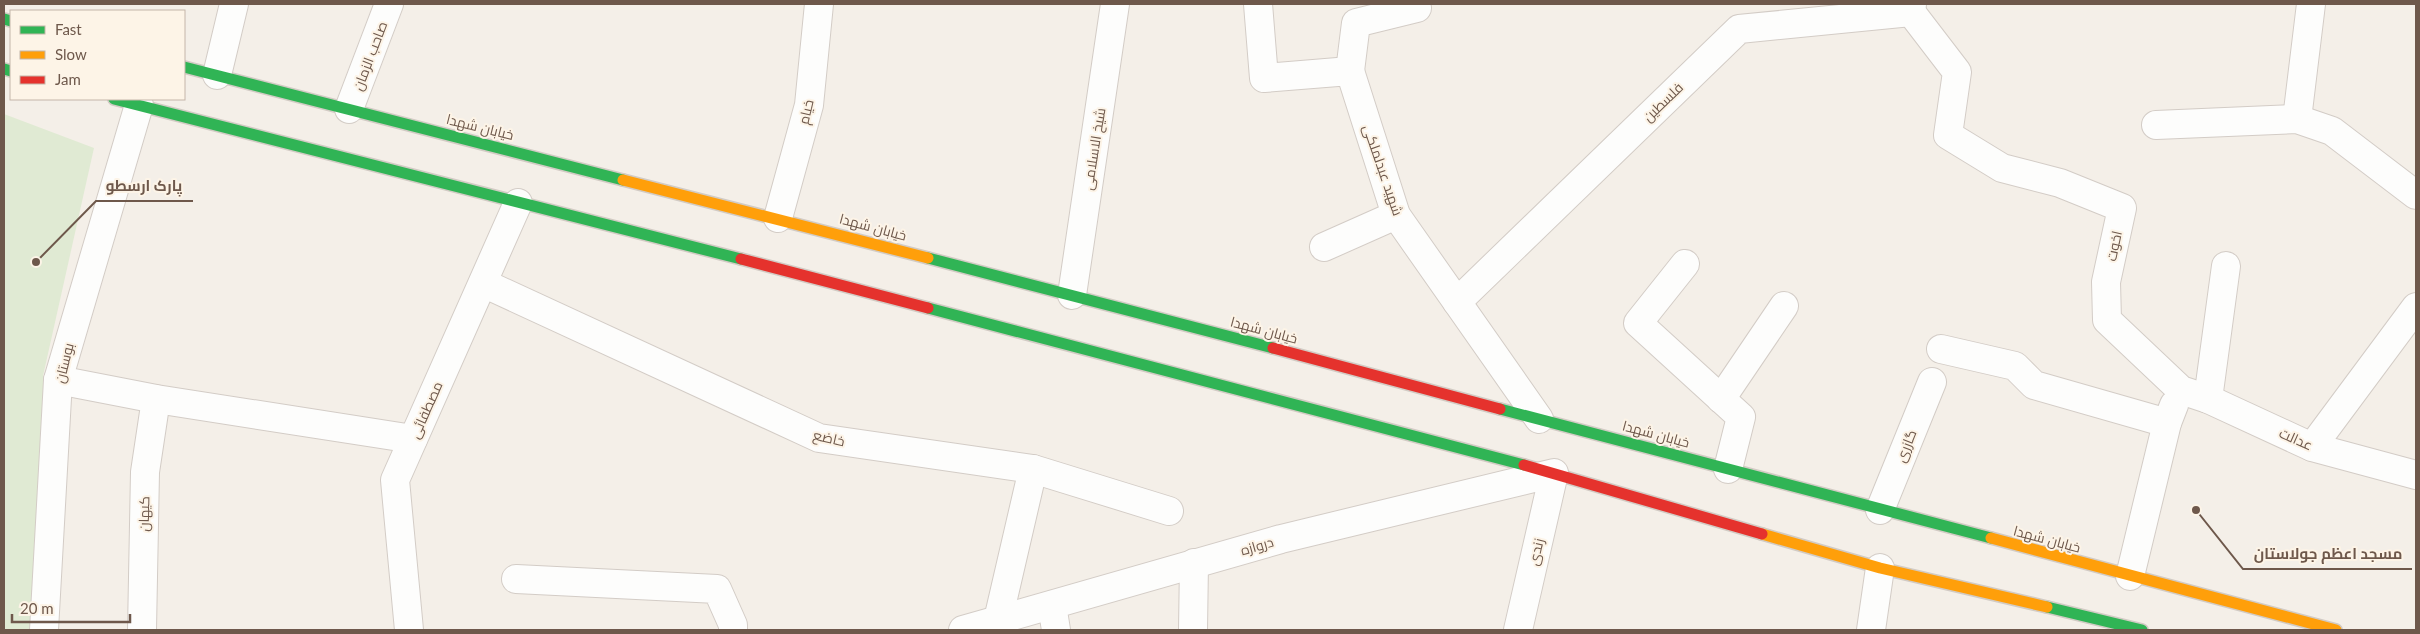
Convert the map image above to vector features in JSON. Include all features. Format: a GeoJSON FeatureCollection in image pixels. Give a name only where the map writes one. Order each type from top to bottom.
{"type":"FeatureCollection","features":[{"type":"Feature","properties":{"kind":"main road","name":"خیابان شهدا"},"geometry":{"type":"LineString","coordinates":[[185,67],[778,218],[2336,630]]}},
{"type":"Feature","properties":{"kind":"main road"},"geometry":{"type":"LineString","coordinates":[[126,102],[784,270],[1554,473],[1880,568],[2142,630]]}},
{"type":"Feature","properties":{"kind":"street"},"geometry":{"type":"LineString","coordinates":[[217,76],[234,4]]}},
{"type":"Feature","properties":{"kind":"street","name":"صاحب الزمان"},"geometry":{"type":"LineString","coordinates":[[349,109],[389,4]]}},
{"type":"Feature","properties":{"kind":"street","name":"خیام"},"geometry":{"type":"LineString","coordinates":[[778,218],[809,106],[820,4]]}},
{"type":"Feature","properties":{"kind":"street","name":"شیخ الاسلامی"},"geometry":{"type":"LineString","coordinates":[[1072,295],[1115,4]]}},
{"type":"Feature","properties":{"kind":"street"},"geometry":{"type":"LineString","coordinates":[[1258,4],[1264,78],[1350,70],[1356,23],[1417,8]]}},
{"type":"Feature","properties":{"kind":"street"},"geometry":{"type":"LineString","coordinates":[[2297,119],[2311,4]]}},
{"type":"Feature","properties":{"kind":"street","name":"فلسطین"},"geometry":{"type":"LineString","coordinates":[[1457,302],[1739,29],[1911,8]]}},
{"type":"Feature","properties":{"kind":"street","name":"اخوت"},"geometry":{"type":"LineString","coordinates":[[1911,8],[1958,72],[1948,136],[2002,168],[2060,183],[2122,208],[2106,282],[2107,320],[2181,390]]}},
{"type":"Feature","properties":{"kind":"street","name":"شهید عبدلملکی"},"geometry":{"type":"LineString","coordinates":[[1350,70],[1396,215],[1538,419]]}},
{"type":"Feature","properties":{"kind":"street","name":"بوستان"},"geometry":{"type":"LineString","coordinates":[[44,630],[58,380],[126,102]]}},
{"type":"Feature","properties":{"kind":"street"},"geometry":{"type":"LineString","coordinates":[[2156,125],[2297,119],[2332,132],[2416,195]]}},
{"type":"Feature","properties":{"kind":"street","name":"مصطفائی"},"geometry":{"type":"LineString","coordinates":[[410,630],[395,480],[518,202]]}},
{"type":"Feature","properties":{"kind":"street"},"geometry":{"type":"LineString","coordinates":[[1324,248],[1396,215]]}},
{"type":"Feature","properties":{"kind":"street"},"geometry":{"type":"LineString","coordinates":[[1685,264],[1638,323],[1741,417],[1728,469]]}},
{"type":"Feature","properties":{"kind":"street"},"geometry":{"type":"LineString","coordinates":[[2208,399],[2226,266]]}},
{"type":"Feature","properties":{"kind":"street","name":"خاضع"},"geometry":{"type":"LineString","coordinates":[[483,283],[819,438],[1033,469],[1169,511]]}},
{"type":"Feature","properties":{"kind":"street"},"geometry":{"type":"LineString","coordinates":[[1721,399],[1784,306]]}},
{"type":"Feature","properties":{"kind":"street"},"geometry":{"type":"LineString","coordinates":[[2312,447],[2416,307]]}},
{"type":"Feature","properties":{"kind":"street"},"geometry":{"type":"LineString","coordinates":[[1941,349],[2015,366],[2034,385],[2167,423]]}},
{"type":"Feature","properties":{"kind":"street"},"geometry":{"type":"LineString","coordinates":[[58,380],[156,399],[414,439]]}},
{"type":"Feature","properties":{"kind":"street","name":"گازری"},"geometry":{"type":"LineString","coordinates":[[1880,510],[1932,382]]}},
{"type":"Feature","properties":{"kind":"street"},"geometry":{"type":"LineString","coordinates":[[2130,576],[2167,423],[2181,390]]}},
{"type":"Feature","properties":{"kind":"street","name":"عدالت"},"geometry":{"type":"LineString","coordinates":[[2181,390],[2208,399],[2312,447],[2416,475]]}},
{"type":"Feature","properties":{"kind":"street","name":"کیهان"},"geometry":{"type":"LineString","coordinates":[[142,630],[145,472],[156,399]]}},
{"type":"Feature","properties":{"kind":"street"},"geometry":{"type":"LineString","coordinates":[[998,620],[1033,469]]}},
{"type":"Feature","properties":{"kind":"street","name":"دروازه"},"geometry":{"type":"LineString","coordinates":[[963,630],[998,620],[1054,618],[1194,563],[1281,539],[1554,473]]}},
{"type":"Feature","properties":{"kind":"street","name":"زندی"},"geometry":{"type":"LineString","coordinates":[[1518,630],[1554,473]]}},
{"type":"Feature","properties":{"kind":"street"},"geometry":{"type":"LineString","coordinates":[[1193,630],[1194,563]]}},
{"type":"Feature","properties":{"kind":"street"},"geometry":{"type":"LineString","coordinates":[[1871,630],[1880,568]]}},
{"type":"Feature","properties":{"kind":"street"},"geometry":{"type":"LineString","coordinates":[[516,579],[717,589],[733,625],[733,630]]}},
{"type":"Feature","properties":{"kind":"green space"},"geometry":{"type":"Polygon","coordinates":[[[4,114],[94,148],[43,376],[58,380],[55,630],[4,630],[4,114]]]}},
{"type":"Feature","properties":{"kind":"traffic: fast"},"geometry":{"type":"LineString","coordinates":[[4,19],[10,21]]}},
{"type":"Feature","properties":{"kind":"traffic: fast"},"geometry":{"type":"LineString","coordinates":[[185,67],[623,180]]}},
{"type":"Feature","properties":{"kind":"traffic: fast"},"geometry":{"type":"LineString","coordinates":[[4,69],[10,71]]}},
{"type":"Feature","properties":{"kind":"traffic: fast"},"geometry":{"type":"LineString","coordinates":[[118,100],[741,259]]}},
{"type":"Feature","properties":{"kind":"traffic: fast"},"geometry":{"type":"LineString","coordinates":[[928,258],[1273,348]]}},
{"type":"Feature","properties":{"kind":"traffic: fast"},"geometry":{"type":"LineString","coordinates":[[928,308],[1524,465]]}},
{"type":"Feature","properties":{"kind":"traffic: fast"},"geometry":{"type":"LineString","coordinates":[[1500,409],[1991,538]]}},
{"type":"Feature","properties":{"kind":"traffic: fast"},"geometry":{"type":"LineString","coordinates":[[2047,607],[2142,630]]}},
{"type":"Feature","properties":{"kind":"traffic: slow"},"geometry":{"type":"LineString","coordinates":[[623,180],[928,258]]}},
{"type":"Feature","properties":{"kind":"traffic: slow"},"geometry":{"type":"LineString","coordinates":[[1762,534],[1880,568],[2047,607]]}},
{"type":"Feature","properties":{"kind":"traffic: slow"},"geometry":{"type":"LineString","coordinates":[[1991,538],[2336,630]]}},
{"type":"Feature","properties":{"kind":"traffic: jam"},"geometry":{"type":"LineString","coordinates":[[741,259],[928,308]]}},
{"type":"Feature","properties":{"kind":"traffic: jam"},"geometry":{"type":"LineString","coordinates":[[1273,348],[1500,409]]}},
{"type":"Feature","properties":{"kind":"traffic: jam"},"geometry":{"type":"LineString","coordinates":[[1524,465],[1762,534]]}},
{"type":"Feature","properties":{"kind":"place","name":"پارک ارسطو"},"geometry":{"type":"Point","coordinates":[36,262]}},
{"type":"Feature","properties":{"kind":"place","name":"مسجد اعظم جولاستان"},"geometry":{"type":"Point","coordinates":[2196,510]}}]}
